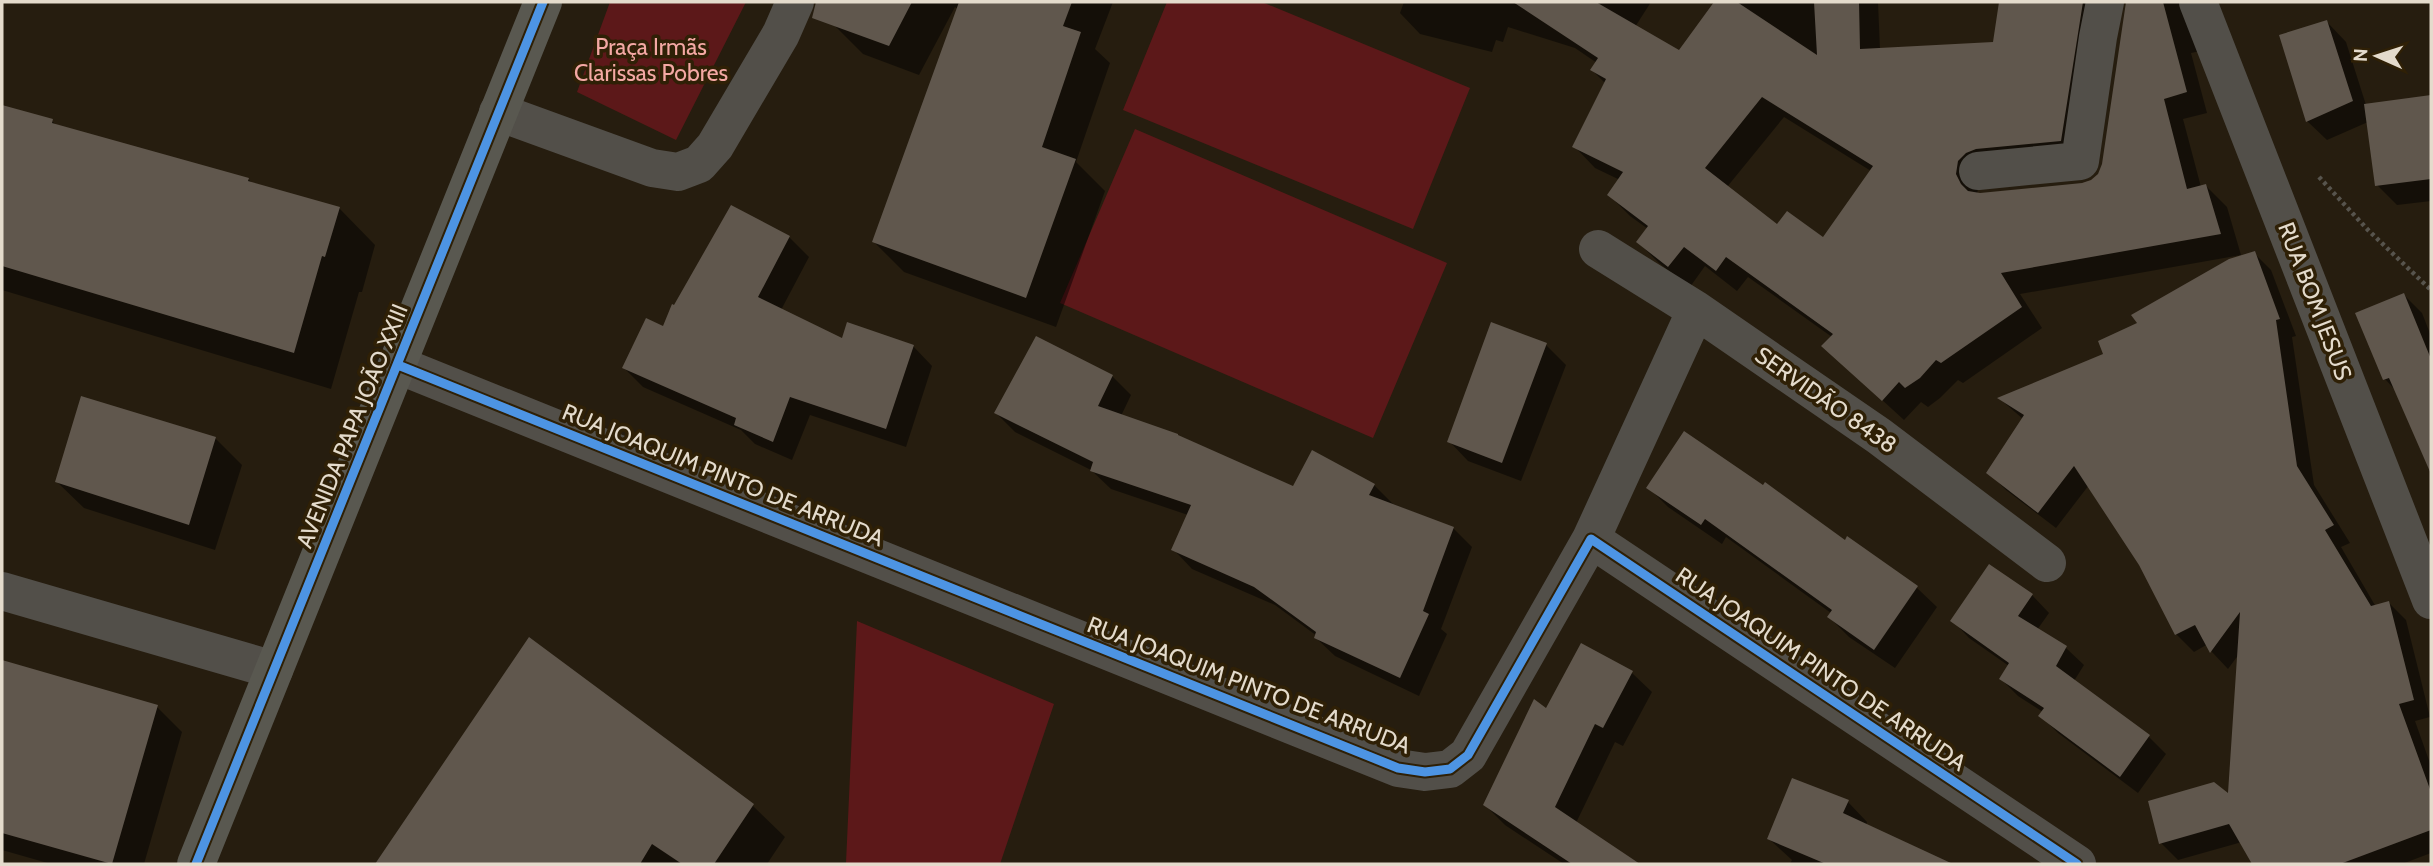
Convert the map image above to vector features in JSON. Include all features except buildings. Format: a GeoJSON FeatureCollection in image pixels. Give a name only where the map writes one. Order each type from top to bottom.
{"type":"FeatureCollection","features":[{"type":"Feature","properties":{"kind":"main road","name":"AVENIDA PAPA JOÃO XXIII"},"geometry":{"type":"LineString","coordinates":[[196,864],[543,2]]}},
{"type":"Feature","properties":{"kind":"street"},"geometry":{"type":"LineString","coordinates":[[498,111],[652,168],[678,172],[699,164],[715,146],[781,34],[796,2]]}},
{"type":"Feature","properties":{"kind":"street"},"geometry":{"type":"LineString","coordinates":[[1978,171],[2080,161],[2105,2]]}},
{"type":"Feature","properties":{"kind":"street","name":"RUA BOM JESUS"},"geometry":{"type":"LineString","coordinates":[[2198,2],[2431,600]]}},
{"type":"Feature","properties":{"kind":"street","name":"SERVIDÃO 8438"},"geometry":{"type":"LineString","coordinates":[[1598,249],[1696,310],[1879,436],[2047,563]]}},
{"type":"Feature","properties":{"kind":"street"},"geometry":{"type":"LineString","coordinates":[[1591,539],[1696,310]]}},
{"type":"Feature","properties":{"kind":"street","name":"RUA JOAQUIM PINTO DE ARRUDA"},"geometry":{"type":"LineString","coordinates":[[398,365],[1398,768],[1425,772],[1450,769],[1468,755],[1591,539],[2077,864]]}},
{"type":"Feature","properties":{"kind":"street"},"geometry":{"type":"LineString","coordinates":[[2,592],[274,670]]}},
{"type":"Feature","properties":{"kind":"path"},"geometry":{"type":"LineString","coordinates":[[2313,171],[2368,230],[2431,289]]}},
{"type":"Feature","properties":{"kind":"green space","name":"Praça Irmãs Clarissas Pobres"},"geometry":{"type":"Polygon","coordinates":[[[610,2],[746,2],[676,140],[577,92],[610,2]]]}},
{"type":"Feature","properties":{"kind":"green space"},"geometry":{"type":"Polygon","coordinates":[[[1167,2],[1262,2],[1470,88],[1413,229],[1123,110],[1167,2]]]}},
{"type":"Feature","properties":{"kind":"green space"},"geometry":{"type":"Polygon","coordinates":[[[1135,129],[1447,263],[1373,438],[1060,303],[1135,129]]]}},
{"type":"Feature","properties":{"kind":"green space"},"geometry":{"type":"Polygon","coordinates":[[[857,621],[1054,704],[1000,864],[846,863],[857,621]]]}},
{"type":"Feature","properties":{"kind":"cycle path"},"geometry":{"type":"LineString","coordinates":[[196,864],[543,2]]}},
{"type":"Feature","properties":{"kind":"cycle path"},"geometry":{"type":"LineString","coordinates":[[398,365],[1398,768],[1425,772],[1450,769],[1468,755],[1591,539],[2077,864]]}}]}
